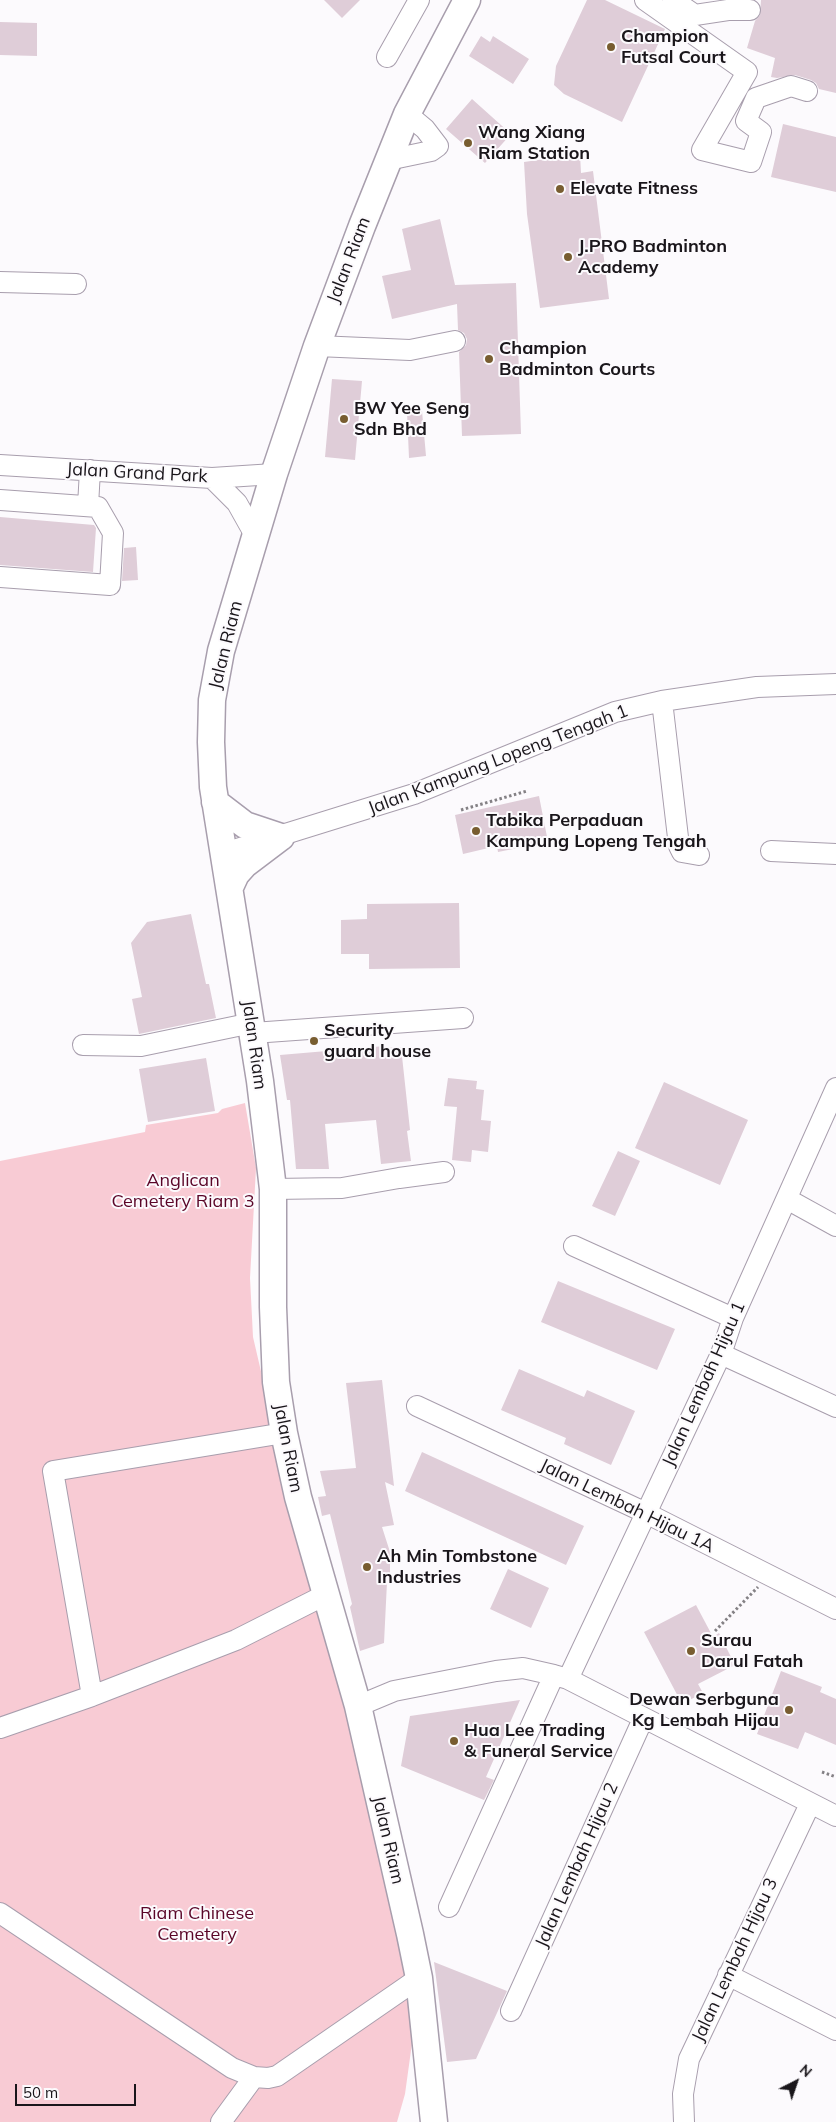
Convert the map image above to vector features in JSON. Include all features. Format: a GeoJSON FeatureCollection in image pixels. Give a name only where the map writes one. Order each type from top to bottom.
{"type":"FeatureCollection","features":[{"type":"Feature","properties":{"kind":"main road","name":"Jalan Riam"},"geometry":{"type":"LineString","coordinates":[[434,2122],[419,1978],[358,1706],[298,1498],[284,1433],[276,1382],[273,1307],[273,1189],[252,1028],[215,802],[210,742],[212,700],[221,651],[274,474],[317,346],[407,114],[467,0]]}},
{"type":"Feature","properties":{"kind":"main road"},"geometry":{"type":"LineString","coordinates":[[215,802],[245,825],[281,837]]}},
{"type":"Feature","properties":{"kind":"main road"},"geometry":{"type":"LineString","coordinates":[[230,887],[236,874],[244,865],[281,837]]}},
{"type":"Feature","properties":{"kind":"street"},"geometry":{"type":"LineString","coordinates":[[387,57],[419,0]]}},
{"type":"Feature","properties":{"kind":"street"},"geometry":{"type":"LineString","coordinates":[[662,3],[695,15],[728,10],[750,10]]}},
{"type":"Feature","properties":{"kind":"street"},"geometry":{"type":"LineString","coordinates":[[662,3],[748,72],[702,150],[751,162],[761,132],[746,121],[756,98],[791,86],[807,92]]}},
{"type":"Feature","properties":{"kind":"street"},"geometry":{"type":"LineString","coordinates":[[388,160],[431,151],[438,146],[425,129],[407,114]]}},
{"type":"Feature","properties":{"kind":"street"},"geometry":{"type":"LineString","coordinates":[[0,282],[76,284]]}},
{"type":"Feature","properties":{"kind":"street"},"geometry":{"type":"LineString","coordinates":[[317,346],[410,350],[455,340]]}},
{"type":"Feature","properties":{"kind":"street","name":"Jalan Grand Park"},"geometry":{"type":"LineString","coordinates":[[0,464],[212,478],[274,474]]}},
{"type":"Feature","properties":{"kind":"street"},"geometry":{"type":"LineString","coordinates":[[88,506],[90,470]]}},
{"type":"Feature","properties":{"kind":"street"},"geometry":{"type":"LineString","coordinates":[[212,478],[237,503],[256,537]]}},
{"type":"Feature","properties":{"kind":"street"},"geometry":{"type":"LineString","coordinates":[[0,500],[98,506],[113,532],[110,585],[0,578]]}},
{"type":"Feature","properties":{"kind":"street","name":"Jalan Kampung Lopeng Tengah 1"},"geometry":{"type":"LineString","coordinates":[[224,853],[281,837],[414,794],[615,712],[662,701],[757,687],[836,684]]}},
{"type":"Feature","properties":{"kind":"street"},"geometry":{"type":"LineString","coordinates":[[662,701],[679,846],[682,852],[699,855]]}},
{"type":"Feature","properties":{"kind":"street"},"geometry":{"type":"LineString","coordinates":[[771,851],[836,854]]}},
{"type":"Feature","properties":{"kind":"street"},"geometry":{"type":"LineString","coordinates":[[83,1045],[141,1046],[252,1028],[462,1018]]}},
{"type":"Feature","properties":{"kind":"street","name":"Jalan Lembah Hijau 1"},"geometry":{"type":"LineString","coordinates":[[449,1907],[561,1677],[646,1513],[721,1354],[733,1318],[836,1088]]}},
{"type":"Feature","properties":{"kind":"street"},"geometry":{"type":"LineString","coordinates":[[273,1189],[342,1188],[444,1172]]}},
{"type":"Feature","properties":{"kind":"street"},"geometry":{"type":"LineString","coordinates":[[787,1199],[836,1226]]}},
{"type":"Feature","properties":{"kind":"street"},"geometry":{"type":"LineString","coordinates":[[574,1246],[733,1318]]}},
{"type":"Feature","properties":{"kind":"street"},"geometry":{"type":"LineString","coordinates":[[721,1354],[836,1407]]}},
{"type":"Feature","properties":{"kind":"street","name":"Jalan Lembah Hijau 1A"},"geometry":{"type":"LineString","coordinates":[[416,1406],[646,1513],[836,1609]]}},
{"type":"Feature","properties":{"kind":"street"},"geometry":{"type":"LineString","coordinates":[[92,1696],[53,1471],[284,1433]]}},
{"type":"Feature","properties":{"kind":"street"},"geometry":{"type":"LineString","coordinates":[[0,1728],[92,1696],[236,1640],[327,1594]]}},
{"type":"Feature","properties":{"kind":"street"},"geometry":{"type":"LineString","coordinates":[[358,1706],[394,1692],[496,1671],[523,1668],[561,1677],[836,1816]]}},
{"type":"Feature","properties":{"kind":"street","name":"Jalan Lembah Hijau 2"},"geometry":{"type":"LineString","coordinates":[[511,2011],[644,1719]]}},
{"type":"Feature","properties":{"kind":"street","name":"Jalan Lembah Hijau 3"},"geometry":{"type":"LineString","coordinates":[[684,2122],[683,2094],[689,2059],[810,1804]]}},
{"type":"Feature","properties":{"kind":"street"},"geometry":{"type":"LineString","coordinates":[[0,1913],[232,2068],[254,2077],[268,2078],[277,2076],[419,1978]]}},
{"type":"Feature","properties":{"kind":"street"},"geometry":{"type":"LineString","coordinates":[[728,1975],[836,2030]]}},
{"type":"Feature","properties":{"kind":"street"},"geometry":{"type":"LineString","coordinates":[[221,2122],[254,2077]]}},
{"type":"Feature","properties":{"kind":"path"},"geometry":{"type":"LineString","coordinates":[[461,810],[527,791]]}},
{"type":"Feature","properties":{"kind":"path"},"geometry":{"type":"LineString","coordinates":[[715,1631],[769,1576]]}},
{"type":"Feature","properties":{"kind":"path"},"geometry":{"type":"LineString","coordinates":[[822,1772],[836,1777]]}},
{"type":"Feature","properties":{"kind":"green space","name":"Riam Chinese Cemetery"},"geometry":{"type":"Polygon","coordinates":[[[245,1103],[256,1168],[250,1278],[253,1337],[312,1591],[353,1737],[406,1973],[413,2036],[405,2094],[397,2122],[0,2122],[0,1161],[145,1132],[146,1125],[218,1113],[222,1109],[245,1103]]]}},
{"type":"Feature","properties":{"kind":"building"},"geometry":{"type":"Polygon","coordinates":[[[324,0],[360,0],[342,18],[324,0]]]}},
{"type":"Feature","properties":{"kind":"building","name":"Champion Futsal Court"},"geometry":{"type":"Polygon","coordinates":[[[587,0],[605,0],[665,29],[622,122],[564,94],[554,85],[556,66],[587,0]]]}},
{"type":"Feature","properties":{"kind":"building"},"geometry":{"type":"Polygon","coordinates":[[[761,0],[836,0],[836,93],[819,89],[816,83],[811,80],[795,75],[771,77],[775,58],[747,48],[755,21],[760,15],[761,0]]]}},
{"type":"Feature","properties":{"kind":"building"},"geometry":{"type":"Polygon","coordinates":[[[0,22],[37,23],[37,56],[0,55],[0,22]]]}},
{"type":"Feature","properties":{"kind":"building"},"geometry":{"type":"Polygon","coordinates":[[[481,36],[490,42],[493,36],[529,59],[513,84],[469,56],[481,36]]]}},
{"type":"Feature","properties":{"kind":"building"},"geometry":{"type":"Polygon","coordinates":[[[472,99],[511,134],[485,163],[446,129],[472,99]]]}},
{"type":"Feature","properties":{"kind":"building"},"geometry":{"type":"Polygon","coordinates":[[[783,124],[836,137],[836,192],[771,177],[783,124]]]}},
{"type":"Feature","properties":{"kind":"building","name":"J.PRO Badminton Academy"},"geometry":{"type":"Polygon","coordinates":[[[580,154],[581,173],[593,171],[609,299],[540,308],[527,214],[524,162],[580,154]]]}},
{"type":"Feature","properties":{"kind":"building","name":"Champion Badminton Courts"},"geometry":{"type":"Polygon","coordinates":[[[440,219],[455,285],[516,283],[521,434],[462,436],[459,352],[466,345],[467,339],[464,333],[458,330],[457,304],[392,319],[382,276],[411,270],[402,229],[440,219]]]}},
{"type":"Feature","properties":{"kind":"building","name":"BW Yee Seng Sdn Bhd"},"geometry":{"type":"Polygon","coordinates":[[[332,379],[362,381],[355,460],[325,457],[332,379]]]}},
{"type":"Feature","properties":{"kind":"building"},"geometry":{"type":"Polygon","coordinates":[[[422,411],[426,456],[409,458],[407,412],[422,411]]]}},
{"type":"Feature","properties":{"kind":"building"},"geometry":{"type":"Polygon","coordinates":[[[0,517],[94,525],[96,528],[93,572],[0,565],[0,517]]]}},
{"type":"Feature","properties":{"kind":"building"},"geometry":{"type":"Polygon","coordinates":[[[136,547],[138,580],[122,581],[124,548],[136,547]]]}},
{"type":"Feature","properties":{"kind":"building"},"geometry":{"type":"Polygon","coordinates":[[[539,796],[548,842],[498,852],[497,846],[463,854],[455,815],[539,796]]]}},
{"type":"Feature","properties":{"kind":"building"},"geometry":{"type":"Polygon","coordinates":[[[459,903],[460,968],[369,969],[369,954],[341,954],[341,920],[367,919],[367,904],[459,903]]]}},
{"type":"Feature","properties":{"kind":"building"},"geometry":{"type":"Polygon","coordinates":[[[191,914],[206,984],[209,984],[216,1018],[139,1034],[132,999],[142,997],[131,943],[147,922],[191,914]]]}},
{"type":"Feature","properties":{"kind":"building"},"geometry":{"type":"Polygon","coordinates":[[[385,1046],[385,1048],[401,1047],[410,1130],[407,1131],[411,1161],[381,1164],[376,1120],[325,1124],[329,1169],[296,1169],[290,1100],[287,1100],[280,1055],[385,1046]]]}},
{"type":"Feature","properties":{"kind":"building"},"geometry":{"type":"Polygon","coordinates":[[[206,1058],[215,1111],[148,1122],[139,1069],[206,1058]]]}},
{"type":"Feature","properties":{"kind":"building"},"geometry":{"type":"Polygon","coordinates":[[[448,1078],[477,1081],[476,1089],[484,1090],[481,1120],[491,1121],[488,1152],[472,1150],[471,1162],[452,1160],[457,1107],[444,1106],[448,1078]]]}},
{"type":"Feature","properties":{"kind":"building"},"geometry":{"type":"Polygon","coordinates":[[[664,1082],[748,1120],[720,1185],[635,1148],[664,1082]]]}},
{"type":"Feature","properties":{"kind":"building"},"geometry":{"type":"Polygon","coordinates":[[[618,1151],[640,1161],[615,1216],[592,1206],[618,1151]]]}},
{"type":"Feature","properties":{"kind":"building"},"geometry":{"type":"Polygon","coordinates":[[[558,1281],[675,1329],[657,1370],[541,1322],[558,1281]]]}},
{"type":"Feature","properties":{"kind":"building"},"geometry":{"type":"Polygon","coordinates":[[[519,1369],[584,1397],[587,1390],[635,1411],[611,1465],[564,1444],[566,1438],[501,1410],[519,1369]]]}},
{"type":"Feature","properties":{"kind":"building","name":"Ah Min Tombstone Industries"},"geometry":{"type":"Polygon","coordinates":[[[382,1380],[394,1486],[385,1482],[394,1525],[382,1527],[390,1552],[390,1582],[387,1582],[384,1643],[360,1651],[350,1607],[352,1604],[330,1514],[322,1516],[318,1497],[326,1496],[320,1471],[356,1468],[346,1383],[382,1380]]]}},
{"type":"Feature","properties":{"kind":"building"},"geometry":{"type":"Polygon","coordinates":[[[422,1452],[584,1526],[566,1565],[405,1491],[422,1452]]]}},
{"type":"Feature","properties":{"kind":"building"},"geometry":{"type":"Polygon","coordinates":[[[508,1569],[549,1588],[531,1628],[490,1609],[508,1569]]]}},
{"type":"Feature","properties":{"kind":"building","name":"Surau Darul Fatah"},"geometry":{"type":"Polygon","coordinates":[[[696,1605],[713,1637],[719,1633],[735,1665],[698,1684],[703,1693],[682,1704],[644,1632],[696,1605]]]}},
{"type":"Feature","properties":{"kind":"building","name":"Dewan Serbguna Kg Lembah Hijau"},"geometry":{"type":"Polygon","coordinates":[[[781,1671],[822,1687],[820,1692],[836,1699],[836,1745],[805,1732],[798,1749],[757,1734],[781,1671]]]}},
{"type":"Feature","properties":{"kind":"building","name":"Hua Lee Trading & Funeral Service"},"geometry":{"type":"Polygon","coordinates":[[[520,1700],[486,1777],[494,1780],[484,1800],[401,1766],[410,1716],[520,1700]]]}},
{"type":"Feature","properties":{"kind":"building"},"geometry":{"type":"Polygon","coordinates":[[[434,1962],[507,1991],[476,2059],[447,2062],[434,1962]]]}},
{"type":"Feature","properties":{"kind":"place","name":"Champion Futsal Court"},"geometry":{"type":"Point","coordinates":[611,47]}},
{"type":"Feature","properties":{"kind":"place","name":"Wang Xiang Riam Station"},"geometry":{"type":"Point","coordinates":[468,143]}},
{"type":"Feature","properties":{"kind":"place","name":"Elevate Fitness"},"geometry":{"type":"Point","coordinates":[560,189]}},
{"type":"Feature","properties":{"kind":"place","name":"J.PRO Badminton Academy"},"geometry":{"type":"Point","coordinates":[568,257]}},
{"type":"Feature","properties":{"kind":"place","name":"Champion Badminton Courts"},"geometry":{"type":"Point","coordinates":[489,359]}},
{"type":"Feature","properties":{"kind":"place","name":"BW Yee Seng Sdn Bhd"},"geometry":{"type":"Point","coordinates":[344,419]}},
{"type":"Feature","properties":{"kind":"place","name":"Tabika Perpaduan Kampung Lopeng Tengah"},"geometry":{"type":"Point","coordinates":[476,831]}},
{"type":"Feature","properties":{"kind":"place","name":"Security guard house"},"geometry":{"type":"Point","coordinates":[314,1041]}},
{"type":"Feature","properties":{"kind":"place","name":"Ah Min Tombstone Industries"},"geometry":{"type":"Point","coordinates":[367,1567]}},
{"type":"Feature","properties":{"kind":"place","name":"Surau Darul Fatah"},"geometry":{"type":"Point","coordinates":[691,1651]}},
{"type":"Feature","properties":{"kind":"place","name":"Dewan Serbguna Kg Lembah Hijau"},"geometry":{"type":"Point","coordinates":[789,1710]}},
{"type":"Feature","properties":{"kind":"place","name":"Hua Lee Trading & Funeral Service"},"geometry":{"type":"Point","coordinates":[454,1741]}},
{"type":"Feature","properties":{"kind":"park label","name":"Anglican Cemetery Riam 3"},"geometry":{"type":"Point","coordinates":[183,1191]}}]}
